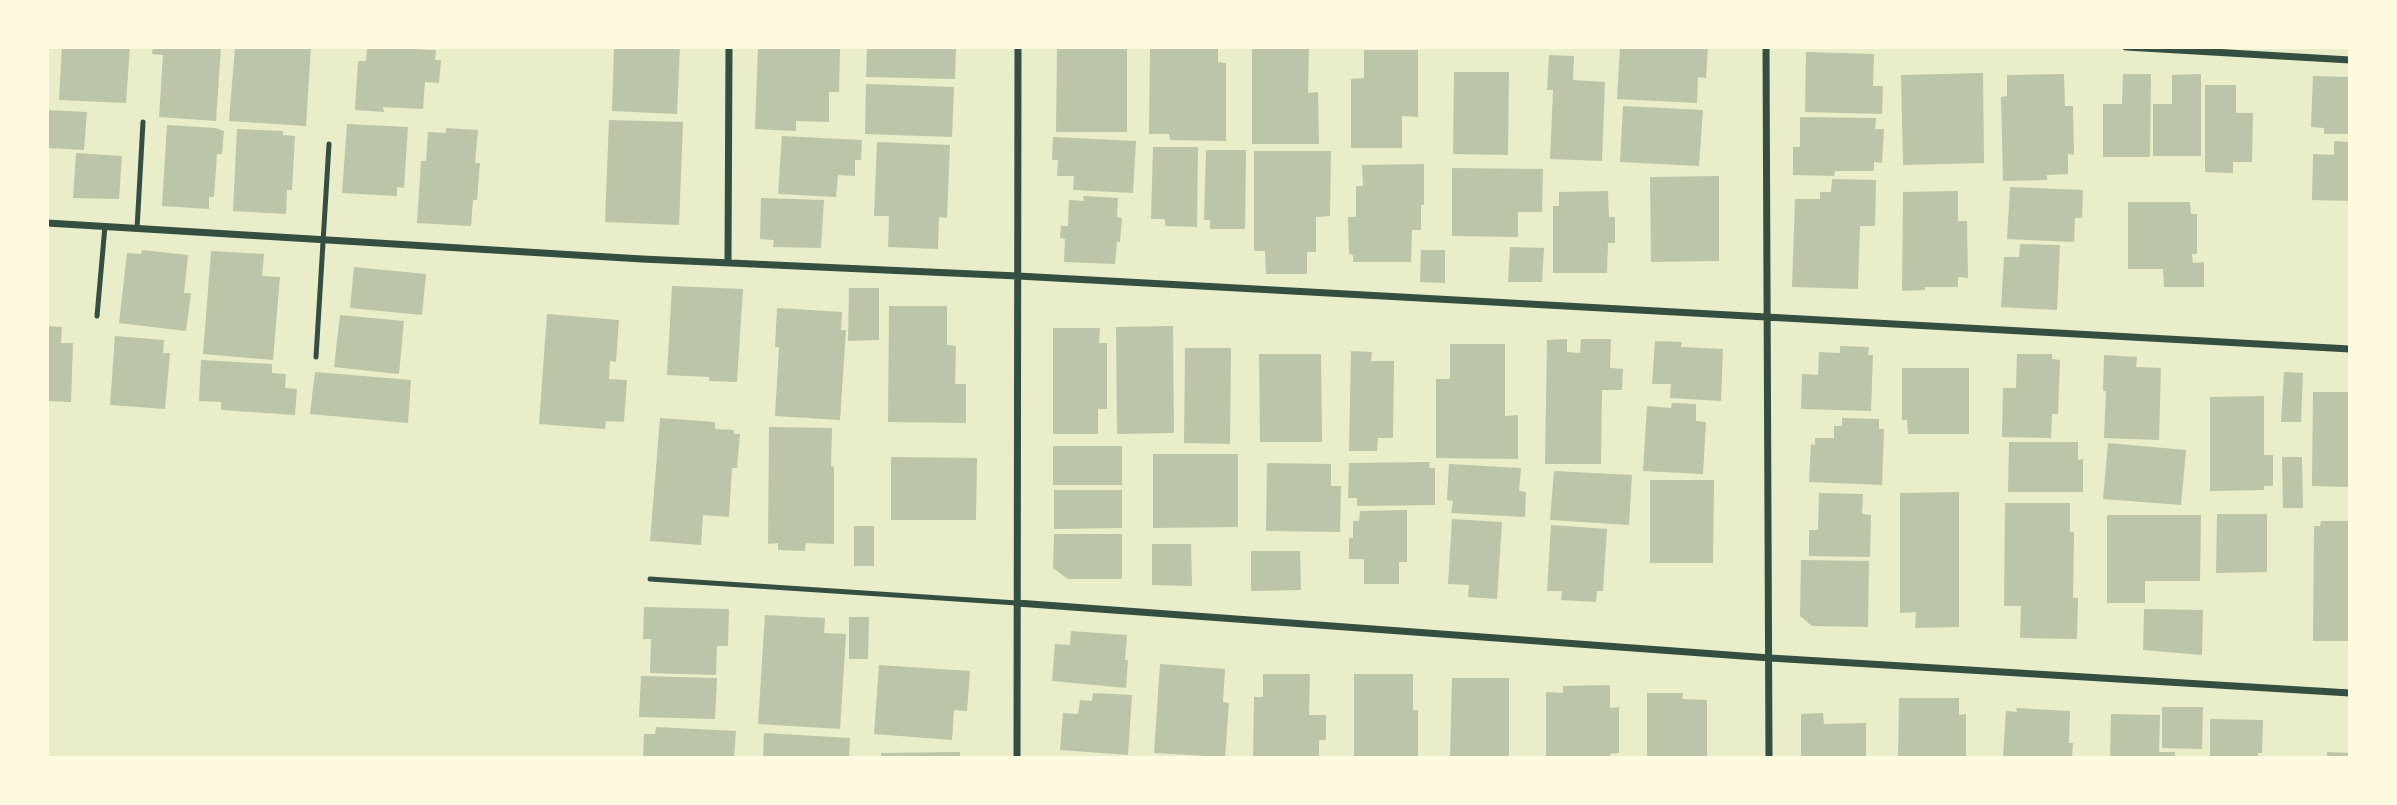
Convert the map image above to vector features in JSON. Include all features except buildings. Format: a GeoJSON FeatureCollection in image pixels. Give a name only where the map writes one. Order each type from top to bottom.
{"type":"FeatureCollection","features":[{"type":"Feature","properties":{"kind":"street"},"geometry":{"type":"LineString","coordinates":[[728,261],[729,47]]}},
{"type":"Feature","properties":{"kind":"street"},"geometry":{"type":"LineString","coordinates":[[1017,758],[1018,47]]}},
{"type":"Feature","properties":{"kind":"street"},"geometry":{"type":"LineString","coordinates":[[1766,47],[1769,758]]}},
{"type":"Feature","properties":{"kind":"street"},"geometry":{"type":"LineString","coordinates":[[2126,47],[2350,60]]}},
{"type":"Feature","properties":{"kind":"street"},"geometry":{"type":"LineString","coordinates":[[47,223],[642,259],[1018,275],[2350,349]]}},
{"type":"Feature","properties":{"kind":"street"},"geometry":{"type":"LineString","coordinates":[[1017,603],[1770,658],[2350,693]]}},
{"type":"Feature","properties":{"kind":"lane"},"geometry":{"type":"LineString","coordinates":[[137,229],[143,122]]}},
{"type":"Feature","properties":{"kind":"lane"},"geometry":{"type":"LineString","coordinates":[[316,357],[329,144]]}},
{"type":"Feature","properties":{"kind":"lane"},"geometry":{"type":"LineString","coordinates":[[97,316],[105,226]]}},
{"type":"Feature","properties":{"kind":"lane"},"geometry":{"type":"LineString","coordinates":[[650,579],[1017,603]]}}]}
